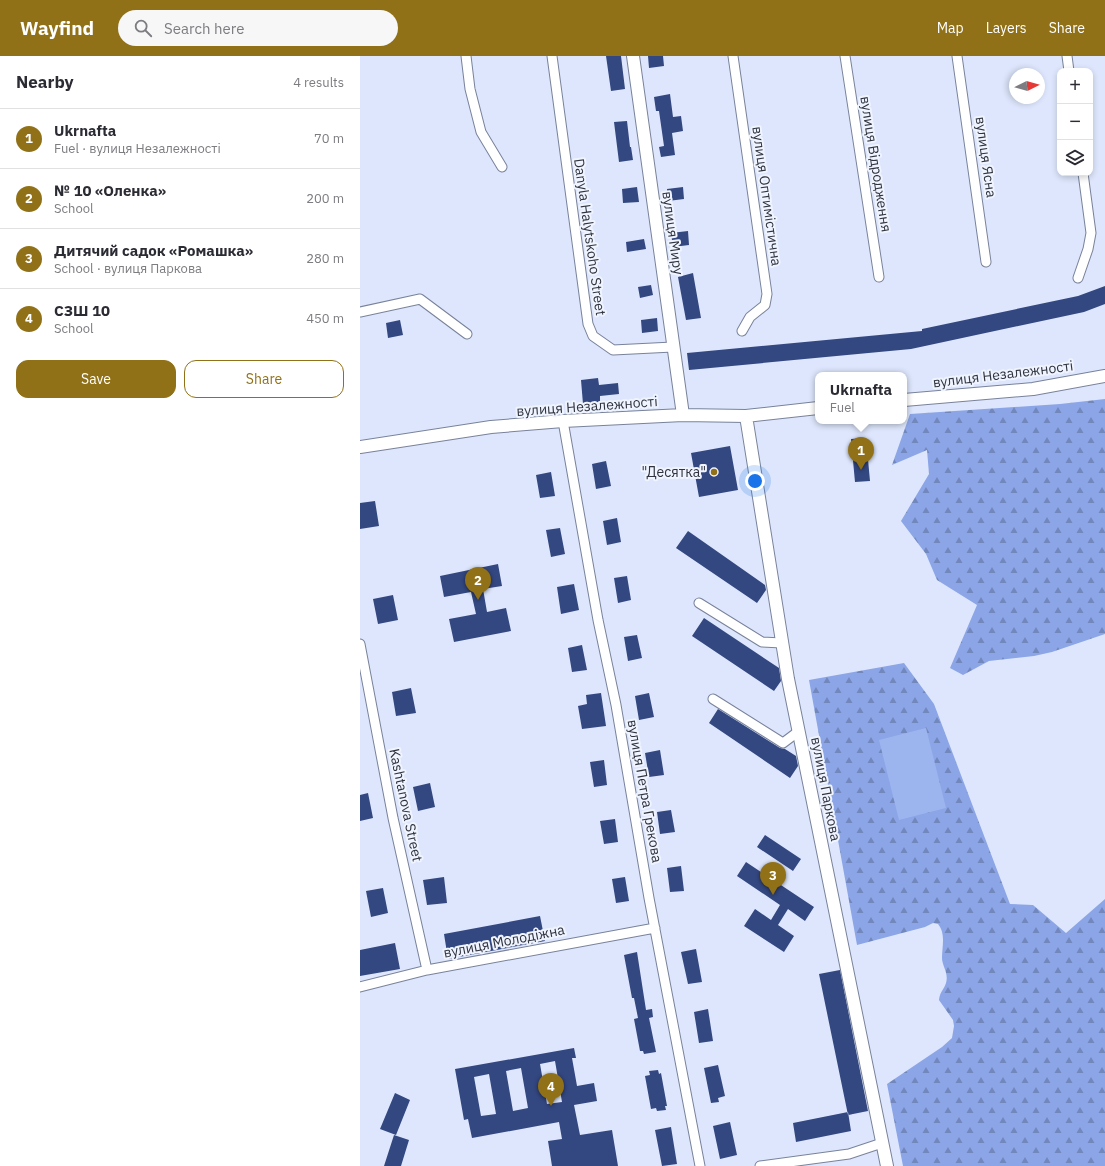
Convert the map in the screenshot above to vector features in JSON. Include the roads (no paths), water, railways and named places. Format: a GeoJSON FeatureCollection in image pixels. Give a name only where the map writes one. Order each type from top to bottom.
{"type":"FeatureCollection","features":[{"type":"Feature","properties":{"kind":"street"},"geometry":{"type":"LineString","coordinates":[[466,56],[470,89],[481,132],[502,167]]}},
{"type":"Feature","properties":{"kind":"street","name":"Danyla Halytskoho Street"},"geometry":{"type":"LineString","coordinates":[[552,56],[588,324],[593,336],[613,350],[673,347]]}},
{"type":"Feature","properties":{"kind":"street","name":"вулиця Миру"},"geometry":{"type":"LineString","coordinates":[[633,56],[683,415]]}},
{"type":"Feature","properties":{"kind":"street","name":"вулиця Оптимістична"},"geometry":{"type":"LineString","coordinates":[[733,56],[767,294],[764,305],[750,316],[742,331]]}},
{"type":"Feature","properties":{"kind":"street","name":"вулиця Відродження"},"geometry":{"type":"LineString","coordinates":[[844,56],[879,277]]}},
{"type":"Feature","properties":{"kind":"street","name":"вулиця Ясна"},"geometry":{"type":"LineString","coordinates":[[957,56],[986,262]]}},
{"type":"Feature","properties":{"kind":"street"},"geometry":{"type":"LineString","coordinates":[[1067,56],[1069,68]]}},
{"type":"Feature","properties":{"kind":"street"},"geometry":{"type":"LineString","coordinates":[[1078,278],[1088,248],[1091,232],[1083,176]]}},
{"type":"Feature","properties":{"kind":"street"},"geometry":{"type":"LineString","coordinates":[[360,312],[420,299],[467,334]]}},
{"type":"Feature","properties":{"kind":"street","name":"вулиця Незалежності"},"geometry":{"type":"LineString","coordinates":[[907,400],[1033,389],[1105,376]]}},
{"type":"Feature","properties":{"kind":"street","name":"вулиця Незалежності"},"geometry":{"type":"LineString","coordinates":[[360,447],[490,427],[563,421],[683,415],[746,416],[815,408]]}},
{"type":"Feature","properties":{"kind":"street","name":"вулиця Паркова"},"geometry":{"type":"LineString","coordinates":[[746,416],[782,643],[887,1166]]}},
{"type":"Feature","properties":{"kind":"street","name":"вулиця Петра Грекова"},"geometry":{"type":"LineString","coordinates":[[563,421],[598,620],[616,705],[655,928],[700,1166]]}},
{"type":"Feature","properties":{"kind":"street"},"geometry":{"type":"LineString","coordinates":[[699,603],[762,642],[782,643]]}},
{"type":"Feature","properties":{"kind":"street","name":"Kashtanova Street"},"geometry":{"type":"LineString","coordinates":[[360,644],[393,818],[427,970]]}},
{"type":"Feature","properties":{"kind":"street"},"geometry":{"type":"LineString","coordinates":[[713,699],[783,743],[799,731]]}},
{"type":"Feature","properties":{"kind":"street","name":"вулиця Молодіжна"},"geometry":{"type":"LineString","coordinates":[[360,987],[427,970],[655,928]]}},
{"type":"Feature","properties":{"kind":"street"},"geometry":{"type":"LineString","coordinates":[[760,1166],[849,1154],[882,1143]]}},
{"type":"Feature","properties":{"kind":"place","name":"Ukrnafta"},"geometry":{"type":"Point","coordinates":[861,470]}},
{"type":"Feature","properties":{"kind":"place","name":"\"Десятка\""},"geometry":{"type":"Point","coordinates":[714,472]}},
{"type":"Feature","properties":{"kind":"place","name":"№ 10 «Оленка»"},"geometry":{"type":"Point","coordinates":[478,600]}},
{"type":"Feature","properties":{"kind":"place","name":"Дитячий садок «Ромашка»"},"geometry":{"type":"Point","coordinates":[773,895]}},
{"type":"Feature","properties":{"kind":"place","name":"СЗШ 10"},"geometry":{"type":"Point","coordinates":[551,1106]}}]}
